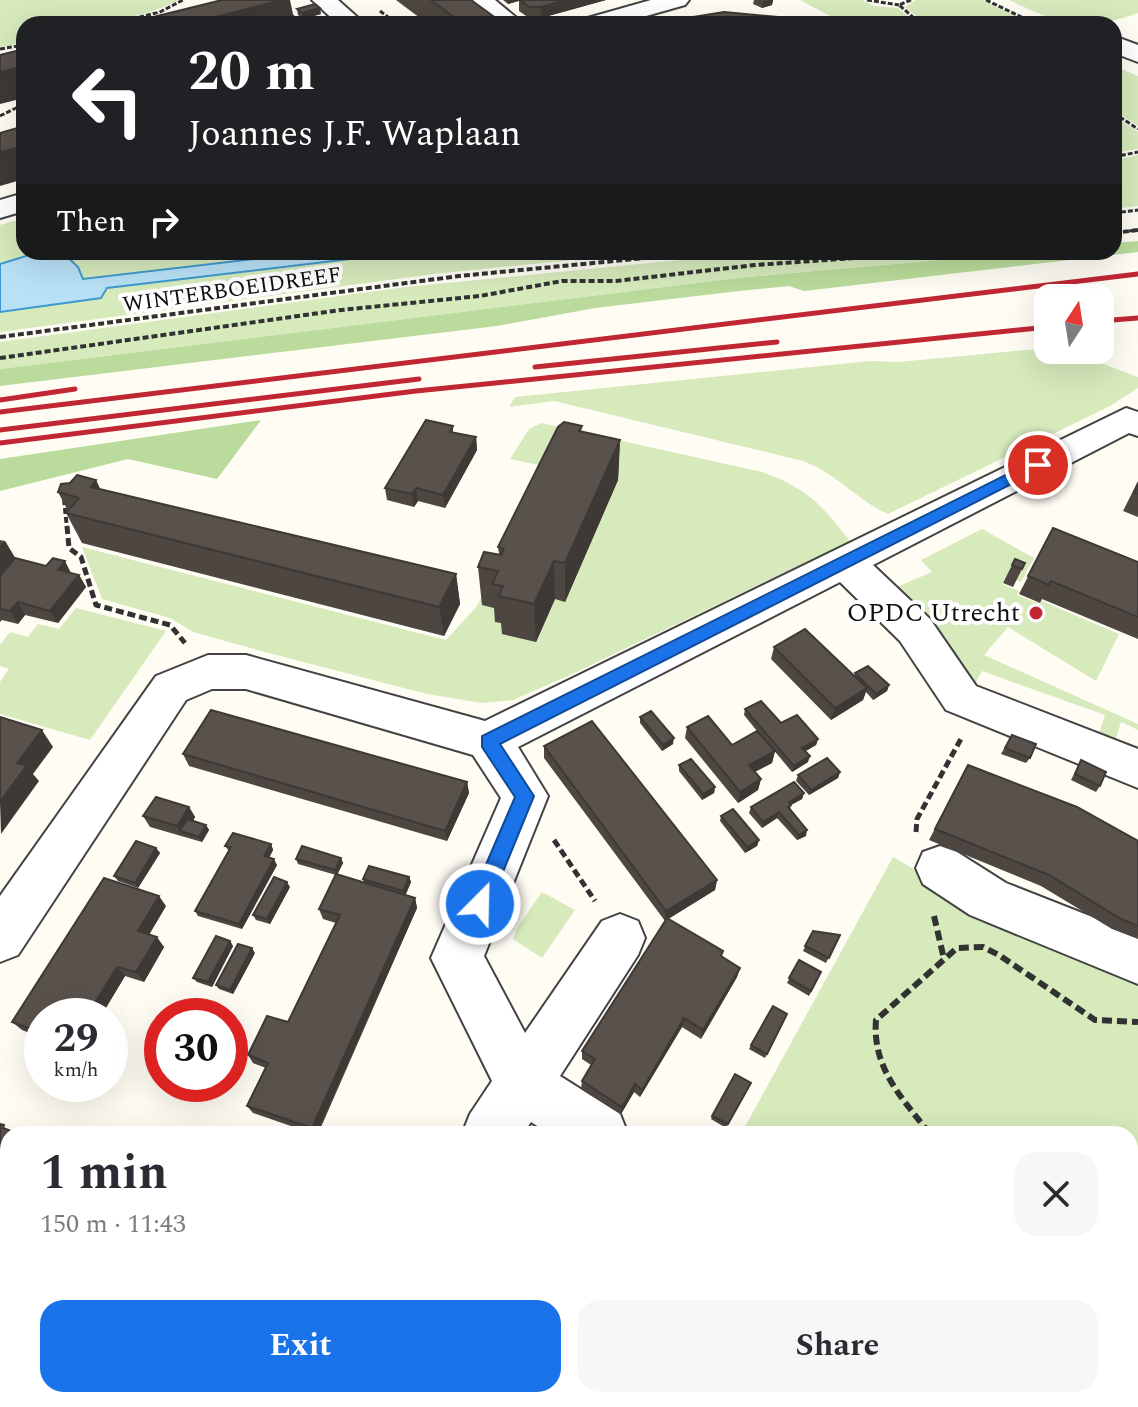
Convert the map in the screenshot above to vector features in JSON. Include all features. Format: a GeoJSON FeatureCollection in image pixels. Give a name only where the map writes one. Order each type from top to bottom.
{"type":"FeatureCollection","features":[{"type":"Feature","properties":{"kind":"street"},"geometry":{"type":"LineString","coordinates":[[324,0],[343,16]]}},
{"type":"Feature","properties":{"kind":"street"},"geometry":{"type":"LineString","coordinates":[[480,0],[501,16]]}},
{"type":"Feature","properties":{"kind":"street"},"geometry":{"type":"LineString","coordinates":[[620,16],[677,0]]}},
{"type":"Feature","properties":{"kind":"street"},"geometry":{"type":"LineString","coordinates":[[1122,37],[1138,55]]}},
{"type":"Feature","properties":{"kind":"street"},"geometry":{"type":"LineString","coordinates":[[488,741],[1132,422]]}},
{"type":"Feature","properties":{"kind":"street"},"geometry":{"type":"LineString","coordinates":[[846,563],[915,630],[961,698],[1138,769]]}},
{"type":"Feature","properties":{"kind":"street"},"geometry":{"type":"LineString","coordinates":[[0,938],[171,688],[208,672],[246,672],[488,741],[525,796],[457,958],[523,1084],[588,1126]]}},
{"type":"Feature","properties":{"kind":"street"},"geometry":{"type":"LineString","coordinates":[[940,868],[988,899],[1138,960]]}},
{"type":"Feature","properties":{"kind":"street"},"geometry":{"type":"LineString","coordinates":[[495,1126],[620,938]]}},
{"type":"Feature","properties":{"kind":"path"},"geometry":{"type":"LineString","coordinates":[[144,16],[183,0]]}},
{"type":"Feature","properties":{"kind":"path"},"geometry":{"type":"LineString","coordinates":[[867,0],[878,5],[899,5],[911,0]]}},
{"type":"Feature","properties":{"kind":"path"},"geometry":{"type":"LineString","coordinates":[[986,0],[1019,16]]}},
{"type":"Feature","properties":{"kind":"path"},"geometry":{"type":"LineString","coordinates":[[899,5],[912,16]]}},
{"type":"Feature","properties":{"kind":"path"},"geometry":{"type":"LineString","coordinates":[[283,8],[292,16]]}},
{"type":"Feature","properties":{"kind":"path","name":"WINTERBOEIDREEF"},"geometry":{"type":"LineString","coordinates":[[0,337],[459,276],[624,260]]}},
{"type":"Feature","properties":{"kind":"path"},"geometry":{"type":"LineString","coordinates":[[0,358],[372,306],[480,296],[562,281],[616,281],[827,260]]}},
{"type":"Feature","properties":{"kind":"path"},"geometry":{"type":"LineString","coordinates":[[64,494],[69,548],[81,557],[96,605],[170,625],[208,672]]}},
{"type":"Feature","properties":{"kind":"path"},"geometry":{"type":"LineString","coordinates":[[525,796],[620,938]]}},
{"type":"Feature","properties":{"kind":"path"},"geometry":{"type":"LineString","coordinates":[[924,1126],[877,1062],[876,1020],[957,948],[983,947],[999,955],[1095,1020],[1138,1022]]}},
{"type":"Feature","properties":{"kind":"green space"},"geometry":{"type":"Polygon","coordinates":[[[0,0],[179,0],[133,16],[16,16],[16,44],[0,47],[0,0]]]}},
{"type":"Feature","properties":{"kind":"green space"},"geometry":{"type":"Polygon","coordinates":[[[800,0],[862,0],[874,6],[898,8],[908,16],[830,16],[800,0]]]}},
{"type":"Feature","properties":{"kind":"green space"},"geometry":{"type":"Polygon","coordinates":[[[916,0],[982,0],[1015,16],[916,16],[905,7],[916,0]]]}},
{"type":"Feature","properties":{"kind":"green space"},"geometry":{"type":"Polygon","coordinates":[[[1009,0],[1138,0],[1138,13],[1122,18],[1044,15],[1009,0]]]}},
{"type":"Feature","properties":{"kind":"green space"},"geometry":{"type":"Polygon","coordinates":[[[1122,69],[1138,76],[1138,126],[1122,115],[1122,69]]]}},
{"type":"Feature","properties":{"kind":"green space"},"geometry":{"type":"Polygon","coordinates":[[[1122,121],[1138,132],[1138,149],[1122,152],[1122,121]]]}},
{"type":"Feature","properties":{"kind":"green space"},"geometry":{"type":"Polygon","coordinates":[[[1138,155],[1138,206],[1122,208],[1122,158],[1138,155]]]}},
{"type":"Feature","properties":{"kind":"green space"},"geometry":{"type":"Polygon","coordinates":[[[16,220],[16,259],[0,264],[0,225],[16,220]]]}},
{"type":"Feature","properties":{"kind":"green space"},"geometry":{"type":"Polygon","coordinates":[[[1138,241],[1138,252],[1122,254],[1122,242],[1138,241]]]}},
{"type":"Feature","properties":{"kind":"green space"},"geometry":{"type":"Polygon","coordinates":[[[71,260],[248,260],[83,280],[78,267],[71,260]]]}},
{"type":"Feature","properties":{"kind":"green space"},"geometry":{"type":"Polygon","coordinates":[[[341,260],[573,260],[434,274],[0,332],[0,312],[101,298],[107,288],[341,260]]]}},
{"type":"Feature","properties":{"kind":"green space"},"geometry":{"type":"Polygon","coordinates":[[[680,260],[939,260],[737,278],[0,369],[0,342],[406,287],[680,260]]]}},
{"type":"Feature","properties":{"kind":"green space"},"geometry":{"type":"Polygon","coordinates":[[[939,260],[1069,260],[804,291],[789,286],[739,291],[595,308],[497,326],[0,386],[0,369],[737,278],[939,260]]]}},
{"type":"Feature","properties":{"kind":"green space"},"geometry":{"type":"Polygon","coordinates":[[[1034,349],[1034,364],[1104,364],[1138,377],[1138,388],[1110,406],[888,514],[866,502],[826,472],[803,461],[554,401],[509,407],[515,397],[870,361],[898,362],[1034,349]]]}},
{"type":"Feature","properties":{"kind":"green space"},"geometry":{"type":"Polygon","coordinates":[[[261,420],[217,479],[128,459],[0,491],[0,459],[261,420]]]}},
{"type":"Feature","properties":{"kind":"green space"},"geometry":{"type":"Polygon","coordinates":[[[541,423],[762,472],[802,491],[850,541],[568,676],[513,700],[482,703],[427,694],[261,651],[193,632],[170,618],[102,599],[82,547],[446,640],[477,606],[544,466],[510,459],[529,429],[541,423]]]}},
{"type":"Feature","properties":{"kind":"green space"},"geometry":{"type":"Polygon","coordinates":[[[982,529],[1034,558],[1021,582],[1006,576],[1002,584],[1019,591],[1017,595],[1040,604],[1042,601],[1119,634],[1096,681],[1008,627],[984,655],[1138,724],[1138,730],[1121,722],[1114,744],[1098,736],[1105,715],[982,671],[973,687],[890,590],[932,572],[921,560],[982,529]]]}},
{"type":"Feature","properties":{"kind":"green space"},"geometry":{"type":"Polygon","coordinates":[[[76,608],[166,631],[90,740],[0,714],[0,682],[9,669],[0,666],[0,645],[10,632],[28,637],[38,624],[59,629],[76,608]]]}},
{"type":"Feature","properties":{"kind":"green space"},"geometry":{"type":"Polygon","coordinates":[[[893,857],[985,910],[1138,973],[1138,1126],[745,1126],[893,857]]]}},
{"type":"Feature","properties":{"kind":"green space"},"geometry":{"type":"Polygon","coordinates":[[[542,892],[575,910],[542,958],[513,939],[542,892]]]}},
{"type":"Feature","properties":{"kind":"water"},"geometry":{"type":"Polygon","coordinates":[[[16,259],[71,260],[78,267],[83,279],[246,260],[341,260],[107,288],[101,298],[0,312],[0,264],[16,259]]]}},
{"type":"Feature","properties":{"kind":"building"},"geometry":{"type":"Polygon","coordinates":[[[222,0],[282,0],[219,16],[157,16],[222,0]]]}},
{"type":"Feature","properties":{"kind":"building"},"geometry":{"type":"Polygon","coordinates":[[[431,0],[471,0],[493,16],[452,16],[431,0]]]}},
{"type":"Feature","properties":{"kind":"building"},"geometry":{"type":"Polygon","coordinates":[[[520,0],[564,0],[529,7],[520,0]]]}},
{"type":"Feature","properties":{"kind":"building"},"geometry":{"type":"Polygon","coordinates":[[[315,4],[320,8],[302,13],[297,9],[315,4]]]}},
{"type":"Feature","properties":{"kind":"building"},"geometry":{"type":"Polygon","coordinates":[[[724,12],[767,16],[699,16],[724,12]]]}},
{"type":"Feature","properties":{"kind":"building"},"geometry":{"type":"Polygon","coordinates":[[[16,51],[16,68],[0,72],[0,55],[16,51]]]}},
{"type":"Feature","properties":{"kind":"building"},"geometry":{"type":"Polygon","coordinates":[[[16,128],[16,148],[0,152],[0,133],[16,128]]]}},
{"type":"Feature","properties":{"kind":"building"},"geometry":{"type":"Polygon","coordinates":[[[426,420],[453,426],[450,432],[476,437],[443,495],[416,488],[412,494],[385,488],[426,420]]]}},
{"type":"Feature","properties":{"kind":"building"},"geometry":{"type":"Polygon","coordinates":[[[564,422],[582,426],[579,431],[620,440],[565,563],[554,561],[534,604],[499,596],[503,586],[492,584],[498,571],[478,567],[484,552],[501,555],[504,549],[498,547],[558,427],[564,422]]]}},
{"type":"Feature","properties":{"kind":"building"},"geometry":{"type":"Polygon","coordinates":[[[77,475],[96,480],[91,487],[456,574],[439,607],[66,513],[79,498],[58,492],[61,484],[70,483],[77,475]]]}},
{"type":"Feature","properties":{"kind":"building"},"geometry":{"type":"Polygon","coordinates":[[[1053,528],[1138,562],[1138,617],[1051,581],[1049,585],[1028,576],[1053,528]]]}},
{"type":"Feature","properties":{"kind":"building"},"geometry":{"type":"Polygon","coordinates":[[[15,558],[46,566],[53,558],[65,561],[58,570],[79,575],[50,611],[18,602],[10,611],[0,609],[0,576],[15,558]]]}},
{"type":"Feature","properties":{"kind":"building"},"geometry":{"type":"Polygon","coordinates":[[[1015,559],[1025,563],[1022,569],[1012,565],[1015,559]]]}},
{"type":"Feature","properties":{"kind":"building"},"geometry":{"type":"Polygon","coordinates":[[[805,629],[867,688],[835,708],[774,647],[805,629]]]}},
{"type":"Feature","properties":{"kind":"building"},"geometry":{"type":"Polygon","coordinates":[[[868,666],[889,685],[876,694],[855,673],[868,666]]]}},
{"type":"Feature","properties":{"kind":"building"},"geometry":{"type":"Polygon","coordinates":[[[761,701],[781,723],[797,715],[818,739],[802,748],[810,756],[794,766],[745,709],[761,701]]]}},
{"type":"Feature","properties":{"kind":"building"},"geometry":{"type":"Polygon","coordinates":[[[211,710],[467,782],[445,831],[183,754],[211,710]]]}},
{"type":"Feature","properties":{"kind":"building"},"geometry":{"type":"Polygon","coordinates":[[[651,711],[674,738],[663,745],[640,717],[651,711]]]}},
{"type":"Feature","properties":{"kind":"building"},"geometry":{"type":"Polygon","coordinates":[[[708,716],[732,745],[757,731],[775,751],[749,765],[761,779],[740,792],[687,727],[708,716]]]}},
{"type":"Feature","properties":{"kind":"building"},"geometry":{"type":"Polygon","coordinates":[[[0,717],[42,730],[17,763],[27,765],[0,802],[0,717]]]}},
{"type":"Feature","properties":{"kind":"building"},"geometry":{"type":"Polygon","coordinates":[[[592,721],[717,880],[666,911],[544,746],[592,721]]]}},
{"type":"Feature","properties":{"kind":"building"},"geometry":{"type":"Polygon","coordinates":[[[1012,735],[1036,744],[1030,758],[1005,748],[1012,735]]]}},
{"type":"Feature","properties":{"kind":"building"},"geometry":{"type":"Polygon","coordinates":[[[827,758],[840,772],[811,790],[798,775],[827,758]]]}},
{"type":"Feature","properties":{"kind":"building"},"geometry":{"type":"Polygon","coordinates":[[[691,759],[715,787],[703,794],[679,765],[691,759]]]}},
{"type":"Feature","properties":{"kind":"building"},"geometry":{"type":"Polygon","coordinates":[[[1081,760],[1106,772],[1100,786],[1075,774],[1081,760]]]}},
{"type":"Feature","properties":{"kind":"building"},"geometry":{"type":"Polygon","coordinates":[[[968,765],[1077,807],[1138,841],[1138,926],[1049,875],[935,829],[968,765]]]}},
{"type":"Feature","properties":{"kind":"building"},"geometry":{"type":"Polygon","coordinates":[[[794,782],[804,793],[789,802],[791,805],[788,807],[807,830],[799,835],[779,812],[763,822],[751,807],[794,782]]]}},
{"type":"Feature","properties":{"kind":"building"},"geometry":{"type":"Polygon","coordinates":[[[156,797],[189,807],[177,826],[143,816],[156,797]]]}},
{"type":"Feature","properties":{"kind":"building"},"geometry":{"type":"Polygon","coordinates":[[[733,809],[759,840],[747,847],[721,816],[733,809]]]}},
{"type":"Feature","properties":{"kind":"building"},"geometry":{"type":"Polygon","coordinates":[[[187,819],[206,825],[199,837],[180,831],[187,819]]]}},
{"type":"Feature","properties":{"kind":"building"},"geometry":{"type":"Polygon","coordinates":[[[233,833],[271,844],[264,856],[274,859],[239,924],[195,911],[231,847],[225,846],[233,833]]]}},
{"type":"Feature","properties":{"kind":"building"},"geometry":{"type":"Polygon","coordinates":[[[136,841],[156,848],[135,883],[114,876],[136,841]]]}},
{"type":"Feature","properties":{"kind":"building"},"geometry":{"type":"Polygon","coordinates":[[[302,846],[341,858],[335,870],[296,859],[302,846]]]}},
{"type":"Feature","properties":{"kind":"building"},"geometry":{"type":"Polygon","coordinates":[[[369,866],[409,877],[403,891],[363,879],[369,866]]]}},
{"type":"Feature","properties":{"kind":"building"},"geometry":{"type":"Polygon","coordinates":[[[336,874],[415,898],[313,1126],[306,1126],[247,1106],[268,1063],[248,1055],[267,1016],[288,1022],[340,915],[319,909],[336,874]]]}},
{"type":"Feature","properties":{"kind":"building"},"geometry":{"type":"Polygon","coordinates":[[[274,877],[287,882],[267,919],[253,915],[274,877]]]}},
{"type":"Feature","properties":{"kind":"building"},"geometry":{"type":"Polygon","coordinates":[[[104,878],[159,896],[138,931],[157,937],[136,972],[117,967],[98,998],[27,998],[104,878]]]}},
{"type":"Feature","properties":{"kind":"building"},"geometry":{"type":"Polygon","coordinates":[[[667,918],[723,951],[721,956],[740,968],[703,1030],[684,1018],[642,1090],[635,1084],[622,1107],[582,1081],[595,1059],[582,1051],[667,918]]]}},
{"type":"Feature","properties":{"kind":"building"},"geometry":{"type":"Polygon","coordinates":[[[813,931],[840,935],[829,958],[805,946],[813,931]]]}},
{"type":"Feature","properties":{"kind":"building"},"geometry":{"type":"Polygon","coordinates":[[[216,936],[230,941],[208,982],[193,978],[216,936]]]}},
{"type":"Feature","properties":{"kind":"building"},"geometry":{"type":"Polygon","coordinates":[[[238,944],[252,948],[230,990],[216,985],[238,944]]]}},
{"type":"Feature","properties":{"kind":"building"},"geometry":{"type":"Polygon","coordinates":[[[799,960],[821,972],[811,991],[789,978],[799,960]]]}},
{"type":"Feature","properties":{"kind":"building"},"geometry":{"type":"Polygon","coordinates":[[[24,1003],[24,1026],[12,1022],[24,1003]]]}},
{"type":"Feature","properties":{"kind":"building"},"geometry":{"type":"Polygon","coordinates":[[[773,1006],[787,1014],[767,1054],[751,1045],[773,1006]]]}},
{"type":"Feature","properties":{"kind":"building"},"geometry":{"type":"Polygon","coordinates":[[[735,1074],[751,1083],[728,1124],[712,1116],[735,1074]]]}},
{"type":"Feature","properties":{"kind":"railway"},"geometry":{"type":"LineString","coordinates":[[0,412],[1138,274]]}},
{"type":"Feature","properties":{"kind":"railway"},"geometry":{"type":"LineString","coordinates":[[1114,320],[1138,318]]}},
{"type":"Feature","properties":{"kind":"railway"},"geometry":{"type":"LineString","coordinates":[[0,443],[416,391],[1034,328]]}},
{"type":"Feature","properties":{"kind":"railway"},"geometry":{"type":"LineString","coordinates":[[535,367],[777,342]]}},
{"type":"Feature","properties":{"kind":"railway"},"geometry":{"type":"LineString","coordinates":[[0,430],[419,379]]}},
{"type":"Feature","properties":{"kind":"railway"},"geometry":{"type":"LineString","coordinates":[[0,400],[75,389]]}},
{"type":"Feature","properties":{"kind":"place","name":"OPDC Utrecht"},"geometry":{"type":"Point","coordinates":[1036,613]}},
{"type":"Feature","properties":{"kind":"route"},"geometry":{"type":"LineString","coordinates":[[480,904],[525,796],[488,741],[1038,465]]}}]}
